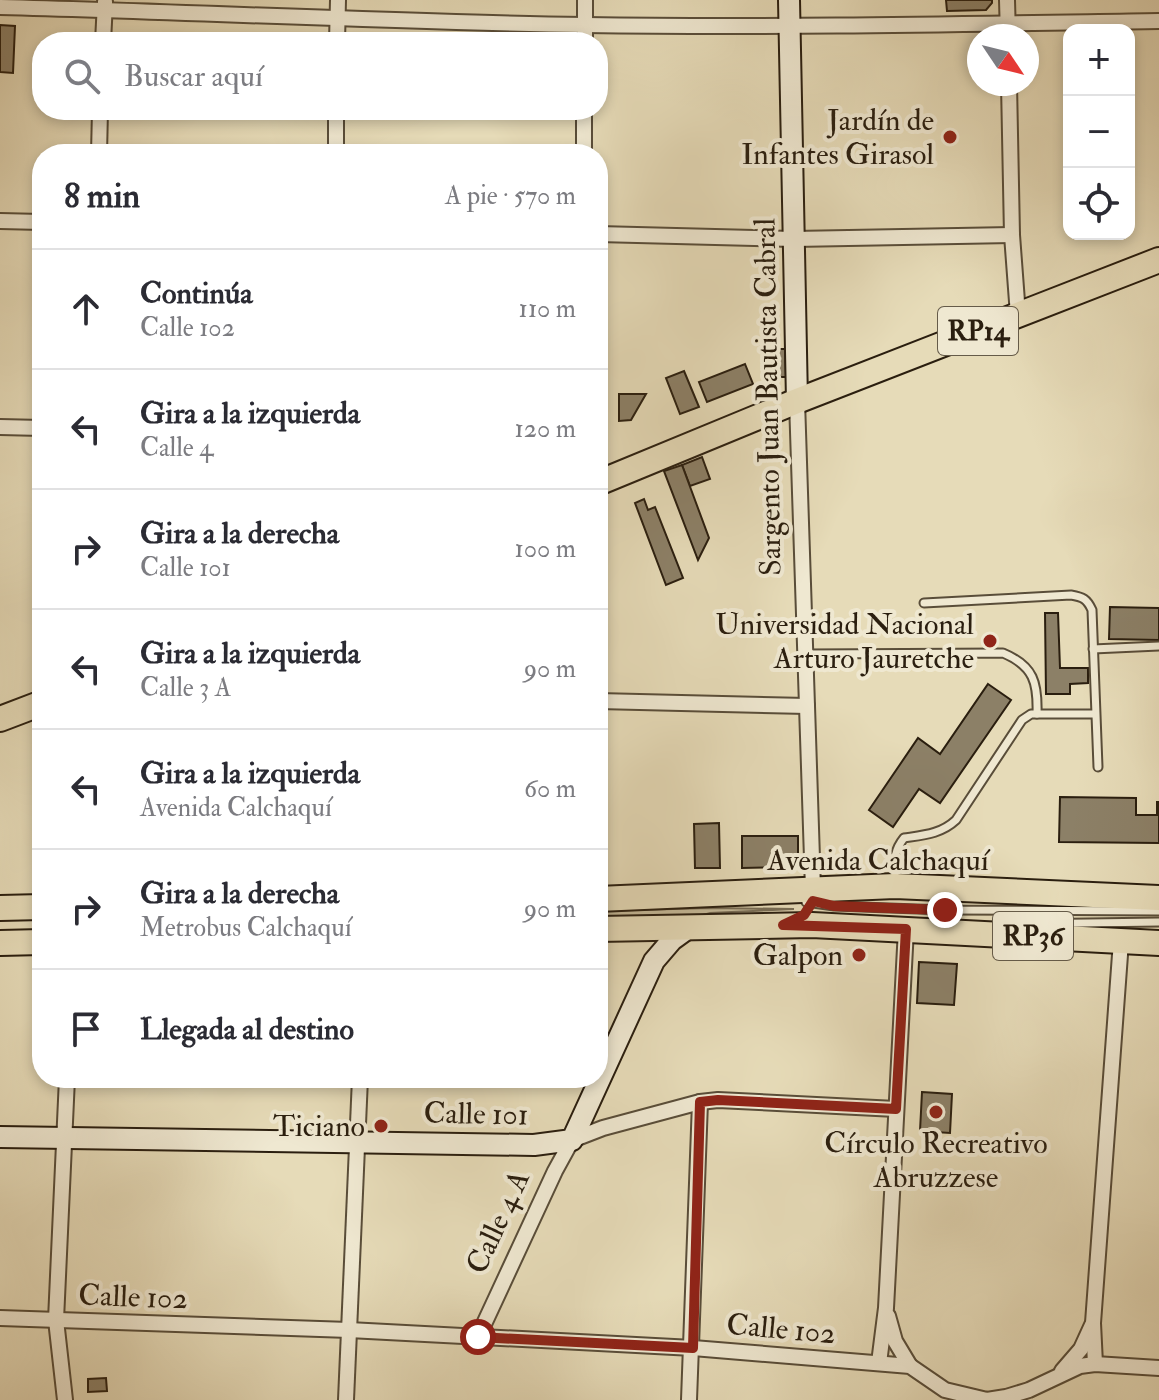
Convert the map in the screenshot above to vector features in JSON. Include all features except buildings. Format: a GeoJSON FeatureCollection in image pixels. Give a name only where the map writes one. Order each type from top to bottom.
{"type":"FeatureCollection","features":[{"type":"Feature","properties":{"kind":"main road","name":"RP14"},"geometry":{"type":"LineString","coordinates":[[608,479],[797,401],[1159,260]]}},
{"type":"Feature","properties":{"kind":"main road"},"geometry":{"type":"LineString","coordinates":[[0,719],[32,707]]}},
{"type":"Feature","properties":{"kind":"main road","name":"Avenida Calchaquí"},"geometry":{"type":"LineString","coordinates":[[608,899],[808,897],[895,886],[1159,898]]}},
{"type":"Feature","properties":{"kind":"main road"},"geometry":{"type":"LineString","coordinates":[[783,925],[804,915],[808,897]]}},
{"type":"Feature","properties":{"kind":"main road"},"geometry":{"type":"LineString","coordinates":[[0,908],[32,907]]}},
{"type":"Feature","properties":{"kind":"main road","name":"RP36"},"geometry":{"type":"LineString","coordinates":[[608,929],[783,925],[1159,943]]}},
{"type":"Feature","properties":{"kind":"main road"},"geometry":{"type":"LineString","coordinates":[[0,943],[32,942]]}},
{"type":"Feature","properties":{"kind":"street"},"geometry":{"type":"LineString","coordinates":[[337,32],[338,0]]}},
{"type":"Feature","properties":{"kind":"street"},"geometry":{"type":"LineString","coordinates":[[585,0],[585,32]]}},
{"type":"Feature","properties":{"kind":"street","name":"Sargento Juan Bautista Cabral"},"geometry":{"type":"LineString","coordinates":[[789,0],[807,706],[808,897]]}},
{"type":"Feature","properties":{"kind":"street"},"geometry":{"type":"LineString","coordinates":[[1007,0],[1008,24]]}},
{"type":"Feature","properties":{"kind":"street"},"geometry":{"type":"LineString","coordinates":[[104,32],[105,5]]}},
{"type":"Feature","properties":{"kind":"street"},"geometry":{"type":"LineString","coordinates":[[0,7],[105,5],[338,20],[967,29]]}},
{"type":"Feature","properties":{"kind":"street"},"geometry":{"type":"LineString","coordinates":[[1039,28],[1159,21]]}},
{"type":"Feature","properties":{"kind":"street"},"geometry":{"type":"LineString","coordinates":[[1009,96],[1012,235],[1018,315]]}},
{"type":"Feature","properties":{"kind":"street"},"geometry":{"type":"LineString","coordinates":[[99,144],[100,120]]}},
{"type":"Feature","properties":{"kind":"street"},"geometry":{"type":"LineString","coordinates":[[336,120],[336,144]]}},
{"type":"Feature","properties":{"kind":"street"},"geometry":{"type":"LineString","coordinates":[[584,120],[584,144]]}},
{"type":"Feature","properties":{"kind":"street"},"geometry":{"type":"LineString","coordinates":[[0,221],[32,222]]}},
{"type":"Feature","properties":{"kind":"street"},"geometry":{"type":"LineString","coordinates":[[608,234],[794,239],[1012,235]]}},
{"type":"Feature","properties":{"kind":"street"},"geometry":{"type":"LineString","coordinates":[[0,427],[32,428]]}},
{"type":"Feature","properties":{"kind":"street"},"geometry":{"type":"LineString","coordinates":[[608,701],[807,706]]}},
{"type":"Feature","properties":{"kind":"street","name":"Calle 4 A"},"geometry":{"type":"LineString","coordinates":[[608,1061],[654,961],[672,940],[690,927]]}},
{"type":"Feature","properties":{"kind":"street"},"geometry":{"type":"LineString","coordinates":[[879,1363],[886,1308],[906,929]]}},
{"type":"Feature","properties":{"kind":"street"},"geometry":{"type":"LineString","coordinates":[[1095,1364],[1093,1323],[1121,941]]}},
{"type":"Feature","properties":{"kind":"street"},"geometry":{"type":"LineString","coordinates":[[65,1400],[56,1320],[67,1088]]}},
{"type":"Feature","properties":{"kind":"street"},"geometry":{"type":"LineString","coordinates":[[346,1400],[360,1088]]}},
{"type":"Feature","properties":{"kind":"street","name":"Calle 4 A"},"geometry":{"type":"LineString","coordinates":[[478,1337],[596,1088]]}},
{"type":"Feature","properties":{"kind":"street","name":"Calle 101"},"geometry":{"type":"LineString","coordinates":[[0,1137],[534,1145],[572,1140],[603,1128],[718,1100],[896,1109]]}},
{"type":"Feature","properties":{"kind":"street"},"geometry":{"type":"LineString","coordinates":[[689,1400],[700,1102]]}},
{"type":"Feature","properties":{"kind":"street"},"geometry":{"type":"LineString","coordinates":[[886,1308],[895,1341],[910,1366]]}},
{"type":"Feature","properties":{"kind":"street","name":"Calle 102"},"geometry":{"type":"LineString","coordinates":[[0,1318],[349,1330],[693,1348],[879,1363],[910,1366],[945,1390],[987,1400],[1029,1390],[1080,1366],[1159,1368]]}},
{"type":"Feature","properties":{"kind":"street"},"geometry":{"type":"LineString","coordinates":[[1059,1374],[1081,1349],[1093,1323]]}},
{"type":"Feature","properties":{"kind":"lane"},"geometry":{"type":"LineString","coordinates":[[924,603],[1071,595],[1083,597],[1092,610],[1098,767]]}},
{"type":"Feature","properties":{"kind":"lane"},"geometry":{"type":"LineString","coordinates":[[1093,649],[1159,646]]}},
{"type":"Feature","properties":{"kind":"lane"},"geometry":{"type":"LineString","coordinates":[[805,654],[1003,653],[1017,659],[1032,675],[1038,691],[1037,714]]}},
{"type":"Feature","properties":{"kind":"lane"},"geometry":{"type":"LineString","coordinates":[[895,886],[894,854],[904,838],[946,829],[956,820],[1022,720],[1031,714],[1095,714]]}},
{"type":"Feature","properties":{"kind":"lane"},"geometry":{"type":"LineString","coordinates":[[808,897],[834,906],[1159,911]]}},
{"type":"Feature","properties":{"kind":"lane"},"geometry":{"type":"LineString","coordinates":[[639,899],[707,904]]}},
{"type":"Feature","properties":{"kind":"lane"},"geometry":{"type":"LineString","coordinates":[[998,924],[1159,922]]}},
{"type":"Feature","properties":{"kind":"lane"},"geometry":{"type":"LineString","coordinates":[[906,929],[983,925]]}},
{"type":"Feature","properties":{"kind":"shaded area"},"geometry":{"type":"Polygon","coordinates":[[[794,909],[710,913],[696,917],[608,919],[608,911],[794,909]]]}},
{"type":"Feature","properties":{"kind":"place","name":"Jardín de Infantes Girasol"},"geometry":{"type":"Point","coordinates":[950,137]}},
{"type":"Feature","properties":{"kind":"place","name":"Universidad Nacional Arturo Jauretche"},"geometry":{"type":"Point","coordinates":[990,641]}},
{"type":"Feature","properties":{"kind":"place","name":"Galpon"},"geometry":{"type":"Point","coordinates":[859,955]}},
{"type":"Feature","properties":{"kind":"place","name":"Círculo Recreativo Abruzzese"},"geometry":{"type":"Point","coordinates":[936,1112]}},
{"type":"Feature","properties":{"kind":"place","name":"Ticiano"},"geometry":{"type":"Point","coordinates":[381,1126]}},
{"type":"Feature","properties":{"kind":"route"},"geometry":{"type":"LineString","coordinates":[[478,1337],[693,1348],[700,1102],[718,1100],[896,1109],[906,929],[783,925],[804,915],[813,901],[834,906],[945,910]]}}]}
